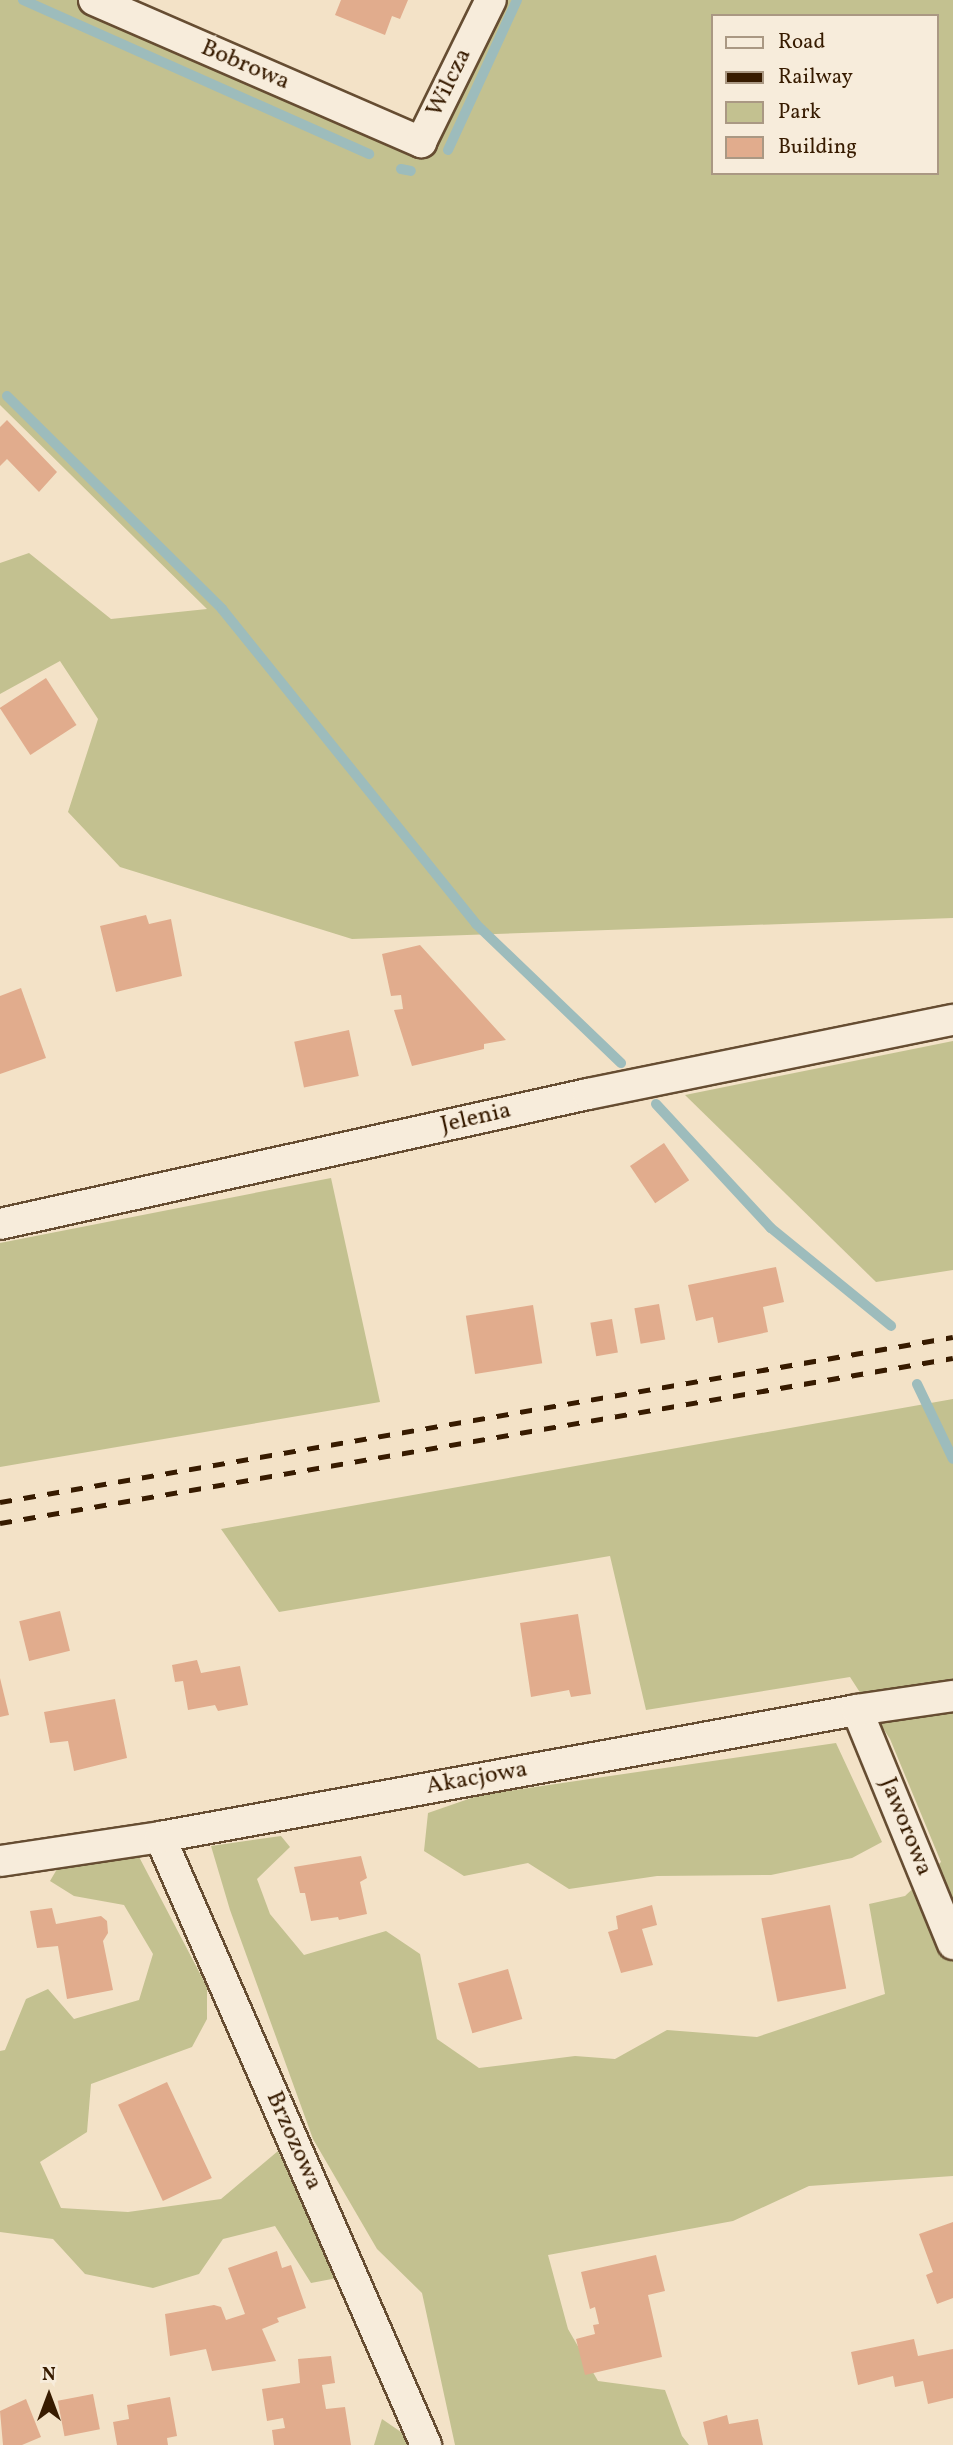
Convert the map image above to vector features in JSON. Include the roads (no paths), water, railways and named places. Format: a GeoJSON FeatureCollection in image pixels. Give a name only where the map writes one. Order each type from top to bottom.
{"type":"FeatureCollection","features":[{"type":"Feature","properties":{"kind":"street","name":"Bobrowa"},"geometry":{"type":"LineString","coordinates":[[94,0],[396,131]]}},
{"type":"Feature","properties":{"kind":"street","name":"Wilcza"},"geometry":{"type":"LineString","coordinates":[[396,131],[421,142],[491,0]]}},
{"type":"Feature","properties":{"kind":"street","name":"Jelenia"},"geometry":{"type":"LineString","coordinates":[[0,1224],[588,1094],[953,1020]]}},
{"type":"Feature","properties":{"kind":"street","name":"Akacjowa"},"geometry":{"type":"LineString","coordinates":[[0,1861],[160,1837],[857,1710],[953,1696]]}},
{"type":"Feature","properties":{"kind":"street","name":"Jaworowa"},"geometry":{"type":"LineString","coordinates":[[857,1710],[953,1944]]}},
{"type":"Feature","properties":{"kind":"street","name":"Brzozowa"},"geometry":{"type":"LineString","coordinates":[[160,1837],[426,2445]]}},
{"type":"Feature","properties":{"kind":"waterway"},"geometry":{"type":"LineString","coordinates":[[23,0],[369,154]]}},
{"type":"Feature","properties":{"kind":"waterway"},"geometry":{"type":"LineString","coordinates":[[448,150],[517,0]]}},
{"type":"Feature","properties":{"kind":"waterway"},"geometry":{"type":"LineString","coordinates":[[401,169],[411,171]]}},
{"type":"Feature","properties":{"kind":"waterway"},"geometry":{"type":"LineString","coordinates":[[7,396],[222,609],[476,924],[621,1063]]}},
{"type":"Feature","properties":{"kind":"waterway"},"geometry":{"type":"LineString","coordinates":[[656,1104],[771,1228],[891,1326]]}},
{"type":"Feature","properties":{"kind":"waterway"},"geometry":{"type":"LineString","coordinates":[[917,1384],[953,1459]]}},
{"type":"Feature","properties":{"kind":"railway"},"geometry":{"type":"LineString","coordinates":[[0,1502],[953,1337]]}},
{"type":"Feature","properties":{"kind":"railway"},"geometry":{"type":"LineString","coordinates":[[0,1523],[953,1358]]}}]}
